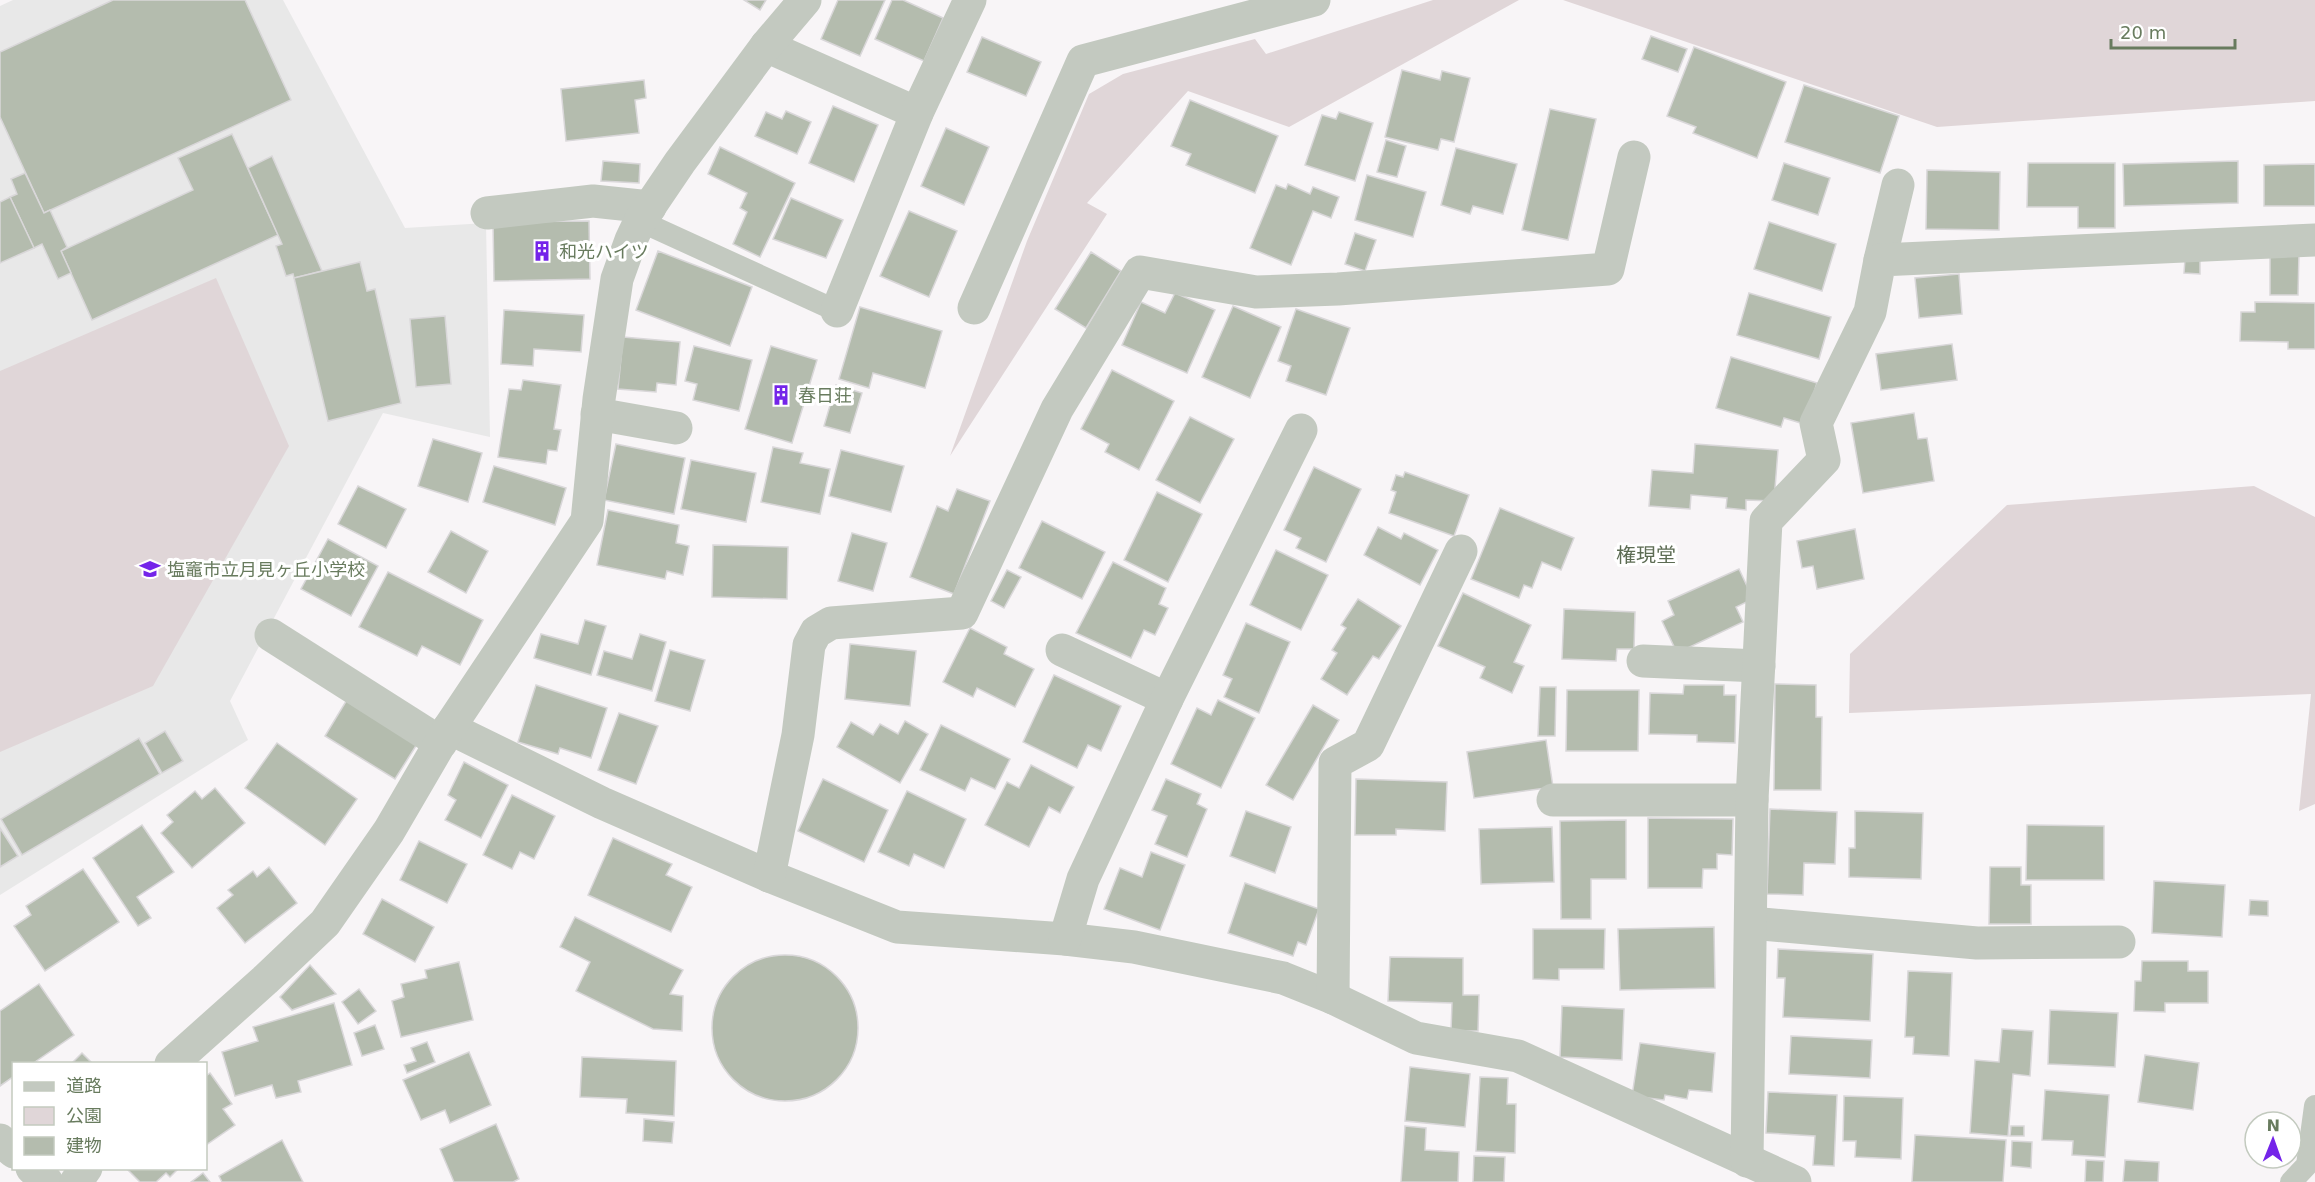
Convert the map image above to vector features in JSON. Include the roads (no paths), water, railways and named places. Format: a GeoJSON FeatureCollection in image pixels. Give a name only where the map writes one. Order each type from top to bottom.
{"type":"FeatureCollection","features":[{"type":"Feature","properties":{"kind":"street"},"geometry":{"type":"LineString","coordinates":[[173,1062],[266,980],[325,923],[389,831],[445,735],[586,521],[597,414],[617,279],[631,240],[645,214],[680,162],[766,46],[805,0]]}},
{"type":"Feature","properties":{"kind":"street"},"geometry":{"type":"LineString","coordinates":[[837,311],[917,113],[970,0]]}},
{"type":"Feature","properties":{"kind":"street"},"geometry":{"type":"LineString","coordinates":[[974,308],[1083,61],[1314,0]]}},
{"type":"Feature","properties":{"kind":"street"},"geometry":{"type":"LineString","coordinates":[[766,46],[917,113]]}},
{"type":"Feature","properties":{"kind":"street"},"geometry":{"type":"LineString","coordinates":[[769,876],[798,735],[809,645],[816,632],[831,624],[962,613],[1058,409],[1140,272],[1256,292],[1338,289],[1608,269],[1634,157]]}},
{"type":"Feature","properties":{"kind":"street"},"geometry":{"type":"LineString","coordinates":[[1747,1161],[1752,800],[1766,521],[1824,460],[1816,423],[1870,312],[1898,184]]}},
{"type":"Feature","properties":{"kind":"street"},"geometry":{"type":"LineString","coordinates":[[487,213],[593,201],[645,214]]}},
{"type":"Feature","properties":{"kind":"street"},"geometry":{"type":"LineString","coordinates":[[1880,260],[2315,240]]}},
{"type":"Feature","properties":{"kind":"street"},"geometry":{"type":"LineString","coordinates":[[597,414],[676,428]]}},
{"type":"Feature","properties":{"kind":"street"},"geometry":{"type":"LineString","coordinates":[[1065,939],[1083,879],[1167,699],[1301,430]]}},
{"type":"Feature","properties":{"kind":"street"},"geometry":{"type":"LineString","coordinates":[[1333,998],[1335,763],[1368,745],[1461,551]]}},
{"type":"Feature","properties":{"kind":"street"},"geometry":{"type":"LineString","coordinates":[[272,635],[445,735],[769,876],[897,927],[1065,939],[1134,947],[1283,978],[1333,998],[1416,1038],[1518,1056],[1795,1182]]}},
{"type":"Feature","properties":{"kind":"street"},"geometry":{"type":"LineString","coordinates":[[1062,650],[1167,699]]}},
{"type":"Feature","properties":{"kind":"street"},"geometry":{"type":"LineString","coordinates":[[1643,661],[1759,666]]}},
{"type":"Feature","properties":{"kind":"street"},"geometry":{"type":"LineString","coordinates":[[1553,800],[1752,800]]}},
{"type":"Feature","properties":{"kind":"street"},"geometry":{"type":"LineString","coordinates":[[1751,923],[1977,943],[2119,942]]}},
{"type":"Feature","properties":{"kind":"street"},"geometry":{"type":"LineString","coordinates":[[0,1140],[12,1150]]}},
{"type":"Feature","properties":{"kind":"street"},"geometry":{"type":"LineString","coordinates":[[34,1170],[47,1182]]}},
{"type":"Feature","properties":{"kind":"lane"},"geometry":{"type":"LineString","coordinates":[[645,214],[837,311]]}},
{"type":"Feature","properties":{"kind":"lane"},"geometry":{"type":"LineString","coordinates":[[2291,1182],[2307,1165],[2315,1106]]}},
{"type":"Feature","properties":{"kind":"place","name":"和光ハイツ"},"geometry":{"type":"Point","coordinates":[542,251]}},
{"type":"Feature","properties":{"kind":"place","name":"春日荘"},"geometry":{"type":"Point","coordinates":[781,395]}},
{"type":"Feature","properties":{"kind":"place","name":"塩竈市立月見ヶ丘小学校"},"geometry":{"type":"Point","coordinates":[150,569]}},
{"type":"Feature","properties":{"kind":"district","name":"権現堂"},"geometry":{"type":"Point","coordinates":[1646,555]}}]}
